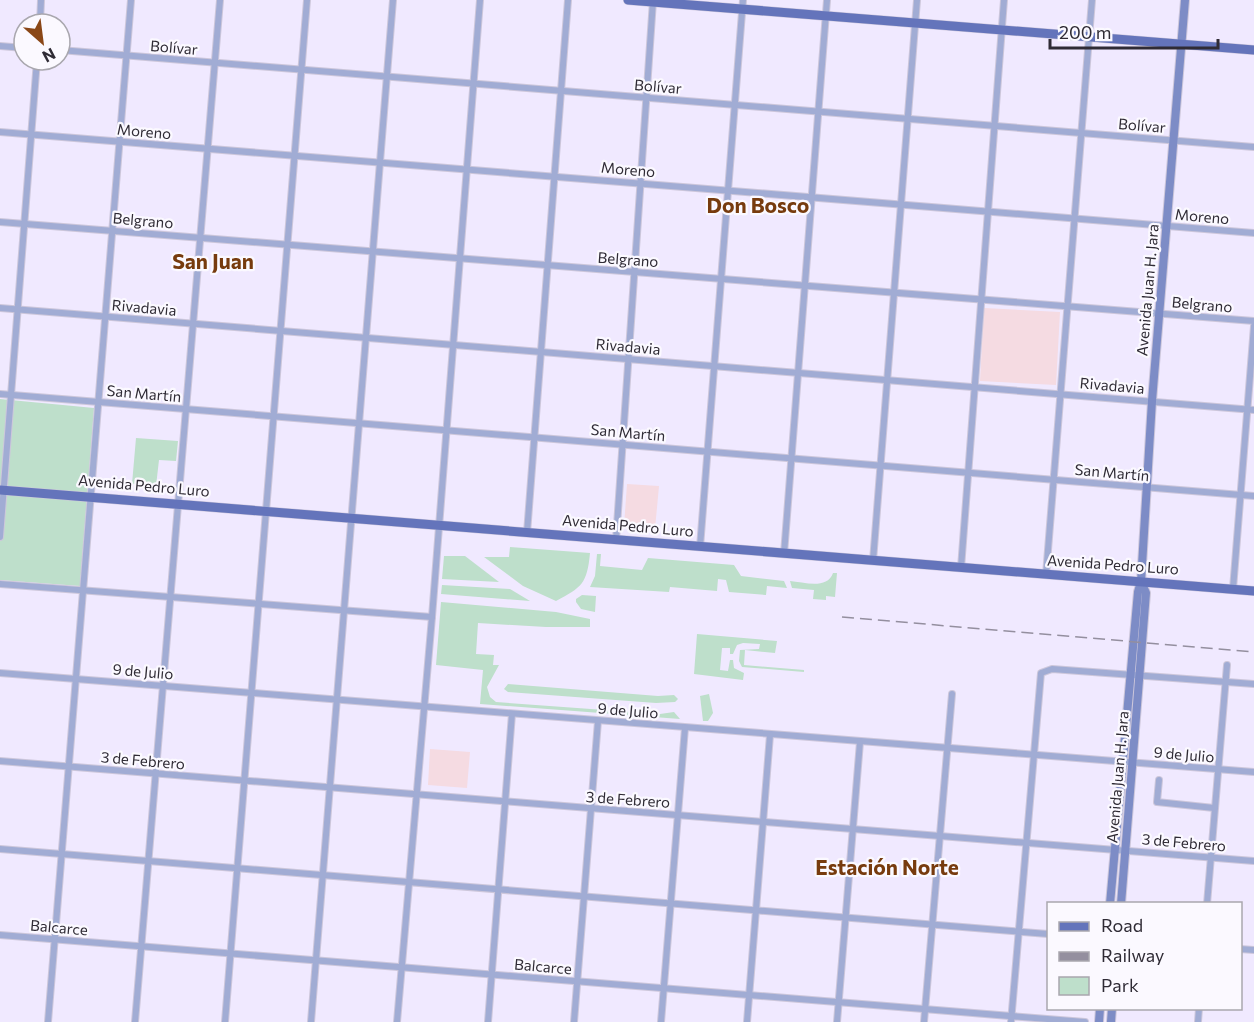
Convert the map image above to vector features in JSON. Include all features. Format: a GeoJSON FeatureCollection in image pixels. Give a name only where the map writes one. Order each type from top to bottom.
{"type":"FeatureCollection","features":[{"type":"Feature","properties":{"kind":"main road"},"geometry":{"type":"LineString","coordinates":[[628,0],[743,5],[826,16],[1254,50]]}},
{"type":"Feature","properties":{"kind":"main road","name":"Avenida Juan H. Jara"},"geometry":{"type":"LineString","coordinates":[[1121,902],[1132,762],[1138,592],[1141,582],[1152,401],[1185,0]]}},
{"type":"Feature","properties":{"kind":"main road","name":"Avenida Pedro Luro"},"geometry":{"type":"LineString","coordinates":[[2,490],[1254,591]]}},
{"type":"Feature","properties":{"kind":"main road","name":"Avenida Juan H. Jara"},"geometry":{"type":"LineString","coordinates":[[1110,902],[1122,762],[1135,675]]}},
{"type":"Feature","properties":{"kind":"street"},"geometry":{"type":"LineString","coordinates":[[48,1022],[85,591],[131,0]]}},
{"type":"Feature","properties":{"kind":"street"},"geometry":{"type":"LineString","coordinates":[[135,1022],[220,0]]}},
{"type":"Feature","properties":{"kind":"street"},"geometry":{"type":"LineString","coordinates":[[225,1022],[307,0]]}},
{"type":"Feature","properties":{"kind":"street"},"geometry":{"type":"LineString","coordinates":[[311,1022],[393,0]]}},
{"type":"Feature","properties":{"kind":"street"},"geometry":{"type":"LineString","coordinates":[[397,1022],[432,617],[480,0]]}},
{"type":"Feature","properties":{"kind":"street"},"geometry":{"type":"LineString","coordinates":[[527,533],[568,0]]}},
{"type":"Feature","properties":{"kind":"street"},"geometry":{"type":"LineString","coordinates":[[784,554],[827,0]]}},
{"type":"Feature","properties":{"kind":"street"},"geometry":{"type":"LineString","coordinates":[[873,561],[917,0]]}},
{"type":"Feature","properties":{"kind":"street"},"geometry":{"type":"LineString","coordinates":[[961,568],[1005,0]]}},
{"type":"Feature","properties":{"kind":"street"},"geometry":{"type":"LineString","coordinates":[[1046,575],[1092,0]]}},
{"type":"Feature","properties":{"kind":"street"},"geometry":{"type":"LineString","coordinates":[[615,540],[653,1]]}},
{"type":"Feature","properties":{"kind":"street"},"geometry":{"type":"LineString","coordinates":[[700,547],[743,5]]}},
{"type":"Feature","properties":{"kind":"street","name":"Bolívar"},"geometry":{"type":"LineString","coordinates":[[72,51],[1254,147]]}},
{"type":"Feature","properties":{"kind":"street"},"geometry":{"type":"LineString","coordinates":[[0,537],[36,72]]}},
{"type":"Feature","properties":{"kind":"street","name":"Moreno"},"geometry":{"type":"LineString","coordinates":[[0,132],[1254,233]]}},
{"type":"Feature","properties":{"kind":"street","name":"Belgrano"},"geometry":{"type":"LineString","coordinates":[[0,222],[1254,321]]}},
{"type":"Feature","properties":{"kind":"street","name":"Rivadavia"},"geometry":{"type":"LineString","coordinates":[[0,308],[1251,410]]}},
{"type":"Feature","properties":{"kind":"street"},"geometry":{"type":"LineString","coordinates":[[1233,589],[1240,495],[1251,410],[1254,326]]}},
{"type":"Feature","properties":{"kind":"street","name":"San Martín"},"geometry":{"type":"LineString","coordinates":[[0,394],[1254,496]]}},
{"type":"Feature","properties":{"kind":"street"},"geometry":{"type":"LineString","coordinates":[[0,584],[432,617]]}},
{"type":"Feature","properties":{"kind":"street"},"geometry":{"type":"LineString","coordinates":[[1207,902],[1227,665]]}},
{"type":"Feature","properties":{"kind":"street"},"geometry":{"type":"LineString","coordinates":[[1011,1019],[1039,676],[1043,670],[1254,684]]}},
{"type":"Feature","properties":{"kind":"street","name":"9 de Julio"},"geometry":{"type":"LineString","coordinates":[[0,673],[1254,772]]}},
{"type":"Feature","properties":{"kind":"street"},"geometry":{"type":"LineString","coordinates":[[924,1022],[952,694]]}},
{"type":"Feature","properties":{"kind":"street"},"geometry":{"type":"LineString","coordinates":[[488,1022],[512,714]]}},
{"type":"Feature","properties":{"kind":"street"},"geometry":{"type":"LineString","coordinates":[[573,1022],[598,721]]}},
{"type":"Feature","properties":{"kind":"street"},"geometry":{"type":"LineString","coordinates":[[661,1022],[685,728]]}},
{"type":"Feature","properties":{"kind":"street"},"geometry":{"type":"LineString","coordinates":[[747,1022],[770,735]]}},
{"type":"Feature","properties":{"kind":"street"},"geometry":{"type":"LineString","coordinates":[[837,1022],[860,742]]}},
{"type":"Feature","properties":{"kind":"street","name":"3 de Febrero"},"geometry":{"type":"LineString","coordinates":[[0,761],[1254,861]]}},
{"type":"Feature","properties":{"kind":"street"},"geometry":{"type":"LineString","coordinates":[[1159,780],[1157,802],[1214,808]]}},
{"type":"Feature","properties":{"kind":"street"},"geometry":{"type":"LineString","coordinates":[[0,849],[1047,934]]}},
{"type":"Feature","properties":{"kind":"street","name":"Balcarce"},"geometry":{"type":"LineString","coordinates":[[0,935],[925,1009],[1011,1019],[1085,1022]]}},
{"type":"Feature","properties":{"kind":"shaded area"},"geometry":{"type":"Polygon","coordinates":[[[984,308],[1060,312],[1056,385],[980,381],[984,308]]]}},
{"type":"Feature","properties":{"kind":"shaded area"},"geometry":{"type":"Polygon","coordinates":[[[627,484],[659,486],[655,529],[624,526],[627,484]]]}},
{"type":"Feature","properties":{"kind":"shaded area"},"geometry":{"type":"Polygon","coordinates":[[[430,749],[470,752],[467,788],[428,785],[430,749]]]}},
{"type":"Feature","properties":{"kind":"green space"},"geometry":{"type":"Polygon","coordinates":[[[0,399],[94,408],[80,586],[0,580],[0,399]]]}},
{"type":"Feature","properties":{"kind":"green space"},"geometry":{"type":"Polygon","coordinates":[[[136,438],[178,441],[176,461],[159,460],[156,486],[132,484],[136,438]]]}},
{"type":"Feature","properties":{"kind":"green space"},"geometry":{"type":"Polygon","coordinates":[[[510,547],[590,553],[585,578],[572,592],[556,601],[523,586],[484,557],[509,557],[510,547]]]}},
{"type":"Feature","properties":{"kind":"green space"},"geometry":{"type":"Polygon","coordinates":[[[597,554],[601,554],[600,566],[642,570],[648,558],[734,565],[741,576],[784,581],[787,588],[767,586],[766,595],[729,592],[726,580],[718,579],[717,591],[670,587],[669,592],[590,587],[595,576],[597,554]]]}},
{"type":"Feature","properties":{"kind":"green space"},"geometry":{"type":"Polygon","coordinates":[[[444,556],[465,556],[499,582],[442,579],[444,556]]]}},
{"type":"Feature","properties":{"kind":"green space"},"geometry":{"type":"Polygon","coordinates":[[[833,573],[837,573],[835,597],[826,596],[826,600],[813,599],[814,590],[792,588],[790,581],[826,582],[833,573]]]}},
{"type":"Feature","properties":{"kind":"green space"},"geometry":{"type":"Polygon","coordinates":[[[442,585],[510,589],[530,601],[441,594],[442,585]]]}},
{"type":"Feature","properties":{"kind":"green space"},"geometry":{"type":"Polygon","coordinates":[[[582,595],[596,596],[595,612],[581,609],[576,599],[582,595]]]}},
{"type":"Feature","properties":{"kind":"green space"},"geometry":{"type":"Polygon","coordinates":[[[441,602],[556,612],[590,619],[590,627],[478,623],[476,654],[494,655],[493,665],[499,665],[487,687],[490,697],[496,702],[660,714],[674,712],[680,719],[480,704],[483,670],[436,665],[441,602]]]}},
{"type":"Feature","properties":{"kind":"green space"},"geometry":{"type":"Polygon","coordinates":[[[697,634],[777,641],[775,653],[745,650],[744,665],[804,670],[804,672],[742,667],[739,661],[740,650],[759,649],[760,644],[743,643],[737,645],[733,654],[730,654],[730,648],[722,648],[720,670],[728,671],[730,660],[733,660],[734,668],[744,673],[743,680],[694,674],[697,634]]]}},
{"type":"Feature","properties":{"kind":"green space"},"geometry":{"type":"Polygon","coordinates":[[[508,684],[658,696],[674,695],[678,699],[675,702],[656,703],[508,692],[504,689],[508,684]]]}},
{"type":"Feature","properties":{"kind":"green space"},"geometry":{"type":"Polygon","coordinates":[[[709,694],[713,713],[708,721],[703,721],[700,696],[709,694]]]}},
{"type":"Feature","properties":{"kind":"railway"},"geometry":{"type":"LineString","coordinates":[[842,617],[1254,652]]}},
{"type":"Feature","properties":{"kind":"district","name":"Don Bosco"},"geometry":{"type":"Point","coordinates":[758,206]}},
{"type":"Feature","properties":{"kind":"district","name":"San Juan"},"geometry":{"type":"Point","coordinates":[213,262]}},
{"type":"Feature","properties":{"kind":"district","name":"Estación Norte"},"geometry":{"type":"Point","coordinates":[887,868]}}]}
